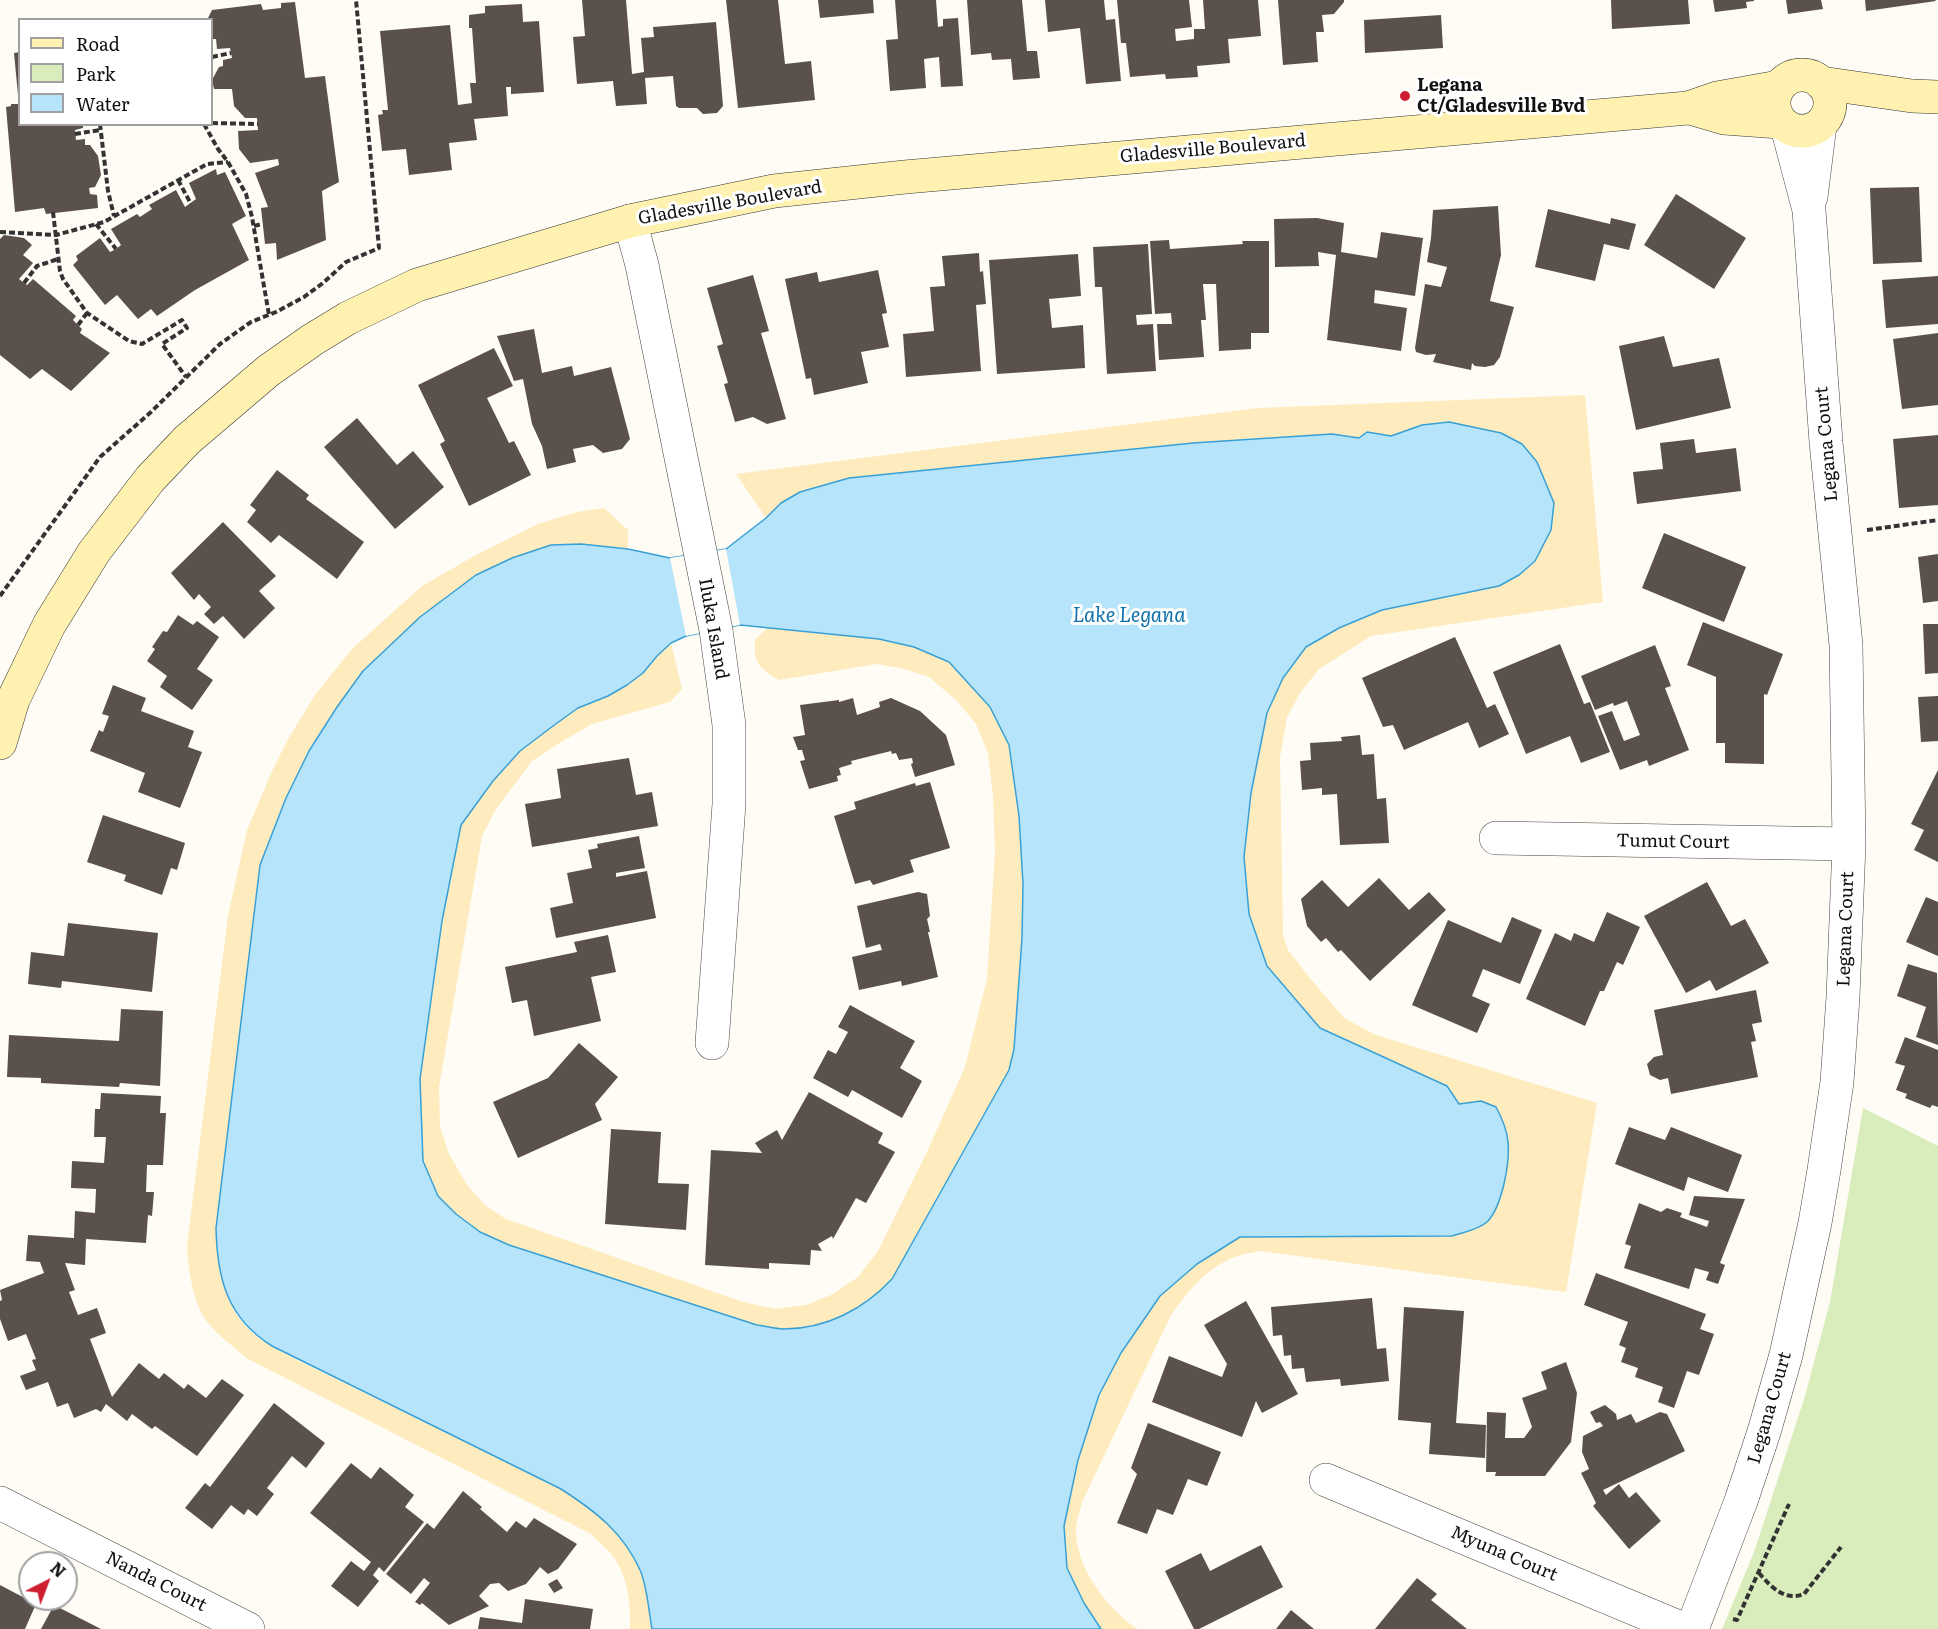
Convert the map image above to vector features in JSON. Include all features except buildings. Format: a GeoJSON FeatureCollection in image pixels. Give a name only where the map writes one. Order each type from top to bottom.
{"type":"FeatureCollection","features":[{"type":"Feature","properties":{"kind":"main road"},"geometry":{"type":"LineString","coordinates":[[1804,75],[1821,83],[1830,99],[1830,109],[1823,121],[1813,130],[1804,132],[1784,124],[1776,114],[1774,104],[1779,87],[1786,80],[1804,75]]}},
{"type":"Feature","properties":{"kind":"main road"},"geometry":{"type":"LineString","coordinates":[[1821,83],[1925,97]]}},
{"type":"Feature","properties":{"kind":"main road","name":"Gladesville Boulevard"},"geometry":{"type":"LineString","coordinates":[[0,743],[13,700],[50,625],[94,552],[150,479],[187,440],[262,375],[348,318],[417,285],[630,221],[774,191],[905,177],[1688,108],[1717,98],[1779,87]]}},
{"type":"Feature","properties":{"kind":"main road"},"geometry":{"type":"LineString","coordinates":[[1823,121],[1925,97]]}},
{"type":"Feature","properties":{"kind":"main road","name":"Gladesville Boulevard"},"geometry":{"type":"LineString","coordinates":[[1688,108],[1724,118],[1784,124]]}},
{"type":"Feature","properties":{"kind":"street","name":"Legana Court"},"geometry":{"type":"LineString","coordinates":[[1809,210],[1823,121]]}},
{"type":"Feature","properties":{"kind":"street","name":"Legana Court"},"geometry":{"type":"LineString","coordinates":[[1692,1629],[1742,1501],[1786,1355],[1815,1223],[1837,1082],[1843,996],[1849,844],[1848,679],[1826,442],[1809,210],[1784,124]]}},
{"type":"Feature","properties":{"kind":"street","name":"Iluka Island"},"geometry":{"type":"LineString","coordinates":[[630,221],[642,265],[716,630],[729,725],[729,804],[712,1043]]}},
{"type":"Feature","properties":{"kind":"street","name":"Tumut Court"},"geometry":{"type":"LineString","coordinates":[[1496,838],[1849,844]]}},
{"type":"Feature","properties":{"kind":"street","name":"Myuna Court"},"geometry":{"type":"LineString","coordinates":[[1326,1480],[1683,1629]]}},
{"type":"Feature","properties":{"kind":"street","name":"Nanda Court"},"geometry":{"type":"LineString","coordinates":[[0,1503],[248,1629]]}},
{"type":"Feature","properties":{"kind":"path"},"geometry":{"type":"LineString","coordinates":[[0,596],[100,457],[151,412],[220,344],[251,322],[309,293],[346,262],[379,248],[356,0]]}},
{"type":"Feature","properties":{"kind":"path"},"geometry":{"type":"LineString","coordinates":[[213,57],[231,53]]}},
{"type":"Feature","properties":{"kind":"path"},"geometry":{"type":"LineString","coordinates":[[213,123],[258,124]]}},
{"type":"Feature","properties":{"kind":"path"},"geometry":{"type":"LineString","coordinates":[[100,126],[108,191],[114,216]]}},
{"type":"Feature","properties":{"kind":"path"},"geometry":{"type":"LineString","coordinates":[[205,126],[246,194],[254,226],[269,315]]}},
{"type":"Feature","properties":{"kind":"path"},"geometry":{"type":"LineString","coordinates":[[75,134],[100,130]]}},
{"type":"Feature","properties":{"kind":"path"},"geometry":{"type":"LineString","coordinates":[[0,232],[56,235],[96,224],[207,164],[228,162]]}},
{"type":"Feature","properties":{"kind":"path"},"geometry":{"type":"LineString","coordinates":[[178,180],[190,204]]}},
{"type":"Feature","properties":{"kind":"path"},"geometry":{"type":"LineString","coordinates":[[53,212],[58,260],[63,279],[87,313],[129,341],[142,344],[182,320],[187,328],[162,344],[186,377]]}},
{"type":"Feature","properties":{"kind":"path"},"geometry":{"type":"LineString","coordinates":[[96,224],[116,249]]}},
{"type":"Feature","properties":{"kind":"path"},"geometry":{"type":"LineString","coordinates":[[254,226],[262,224]]}},
{"type":"Feature","properties":{"kind":"path"},"geometry":{"type":"LineString","coordinates":[[24,283],[37,266],[58,260]]}},
{"type":"Feature","properties":{"kind":"path"},"geometry":{"type":"LineString","coordinates":[[78,325],[87,313]]}},
{"type":"Feature","properties":{"kind":"path"},"geometry":{"type":"LineString","coordinates":[[1836,534],[1938,520]]}},
{"type":"Feature","properties":{"kind":"path"},"geometry":{"type":"LineString","coordinates":[[1789,1504],[1759,1573],[1776,1590],[1789,1596],[1804,1594],[1841,1547]]}},
{"type":"Feature","properties":{"kind":"green space"},"geometry":{"type":"Polygon","coordinates":[[[1863,1108],[1938,1146],[1938,1629],[1722,1629],[1754,1552],[1805,1396],[1830,1302],[1863,1108]]]}},
{"type":"Feature","properties":{"kind":"sand"},"geometry":{"type":"Polygon","coordinates":[[[1585,395],[1603,602],[1371,636],[1319,669],[1300,693],[1287,717],[1280,757],[1283,935],[1288,950],[1344,1018],[1376,1035],[1597,1103],[1566,1292],[1260,1251],[1235,1257],[1214,1268],[1190,1290],[1171,1315],[1082,1502],[1076,1531],[1077,1545],[1087,1573],[1105,1599],[1137,1629],[1101,1629],[1084,1603],[1067,1568],[1064,1526],[1078,1460],[1099,1395],[1121,1353],[1160,1296],[1197,1264],[1240,1237],[1452,1236],[1475,1229],[1494,1213],[1504,1180],[1508,1153],[1508,1140],[1501,1116],[1475,1101],[1459,1104],[1453,1094],[1320,1028],[1267,966],[1249,914],[1244,857],[1251,793],[1267,713],[1283,679],[1306,647],[1339,628],[1382,610],[1499,586],[1519,575],[1535,561],[1551,530],[1554,503],[1537,462],[1422,425],[1391,436],[1367,432],[1359,438],[1332,434],[1193,443],[849,478],[795,496],[766,518],[736,474],[1258,408],[1585,395]]]}},
{"type":"Feature","properties":{"kind":"sand"},"geometry":{"type":"Polygon","coordinates":[[[604,508],[628,530],[628,549],[581,544],[551,545],[512,558],[476,575],[363,671],[309,751],[286,798],[260,865],[216,1228],[218,1259],[225,1289],[238,1316],[248,1328],[260,1339],[297,1360],[561,1489],[597,1514],[617,1533],[640,1570],[648,1599],[652,1629],[630,1629],[629,1602],[623,1575],[613,1556],[591,1534],[248,1359],[218,1333],[203,1316],[192,1286],[187,1246],[228,916],[247,830],[287,741],[315,695],[352,649],[422,586],[476,555],[538,524],[577,512],[604,508]]]}},
{"type":"Feature","properties":{"kind":"sand"},"geometry":{"type":"Polygon","coordinates":[[[767,628],[879,639],[914,647],[949,662],[990,707],[1009,745],[1019,816],[1023,884],[1022,938],[1014,1049],[1009,1070],[892,1279],[857,1308],[843,1315],[815,1325],[784,1329],[757,1325],[509,1245],[480,1232],[456,1214],[438,1196],[423,1161],[420,1079],[442,921],[461,825],[493,781],[520,751],[578,708],[608,696],[627,685],[671,643],[682,689],[670,702],[592,724],[532,761],[496,809],[482,836],[439,1087],[440,1126],[449,1154],[467,1185],[486,1206],[506,1219],[743,1302],[775,1309],[806,1305],[831,1295],[858,1277],[878,1251],[927,1152],[965,1067],[987,979],[995,852],[993,796],[988,753],[976,724],[957,701],[929,677],[877,664],[779,680],[759,664],[755,655],[755,640],[767,628]]]}},
{"type":"Feature","properties":{"kind":"water","name":"Lake Legana"},"geometry":{"type":"Polygon","coordinates":[[[1449,422],[1501,433],[1522,444],[1537,462],[1554,503],[1551,530],[1535,561],[1519,575],[1499,586],[1382,610],[1339,628],[1306,647],[1283,678],[1267,713],[1251,793],[1244,857],[1249,914],[1267,966],[1320,1028],[1447,1086],[1459,1104],[1481,1101],[1496,1107],[1504,1124],[1508,1142],[1508,1161],[1501,1196],[1487,1222],[1452,1236],[1240,1237],[1197,1264],[1160,1296],[1121,1353],[1099,1395],[1078,1460],[1064,1526],[1067,1568],[1084,1603],[1101,1629],[652,1629],[644,1583],[633,1557],[616,1533],[585,1506],[561,1489],[272,1346],[244,1323],[235,1310],[222,1280],[216,1228],[260,865],[286,798],[309,751],[337,707],[363,671],[420,617],[476,575],[512,558],[551,545],[581,544],[628,549],[670,558],[726,549],[766,518],[781,503],[800,492],[849,478],[1193,443],[1332,434],[1359,438],[1367,432],[1391,436],[1422,425],[1449,422]],[[740,625],[686,636],[671,643],[643,673],[627,685],[608,696],[578,708],[520,751],[493,781],[461,825],[442,921],[420,1079],[423,1161],[438,1196],[456,1214],[480,1232],[509,1245],[757,1325],[777,1329],[815,1325],[843,1315],[857,1308],[892,1279],[1009,1070],[1014,1049],[1022,938],[1023,884],[1019,816],[1009,745],[990,707],[949,662],[914,647],[879,639],[740,625]]]}},
{"type":"Feature","properties":{"kind":"pier"},"geometry":{"type":"Polygon","coordinates":[[[726,549],[740,625],[686,636],[670,558],[726,549]]]}},
{"type":"Feature","properties":{"kind":"place","name":"Legana Ct/Gladesville Bvd"},"geometry":{"type":"Point","coordinates":[1405,96]}}]}
